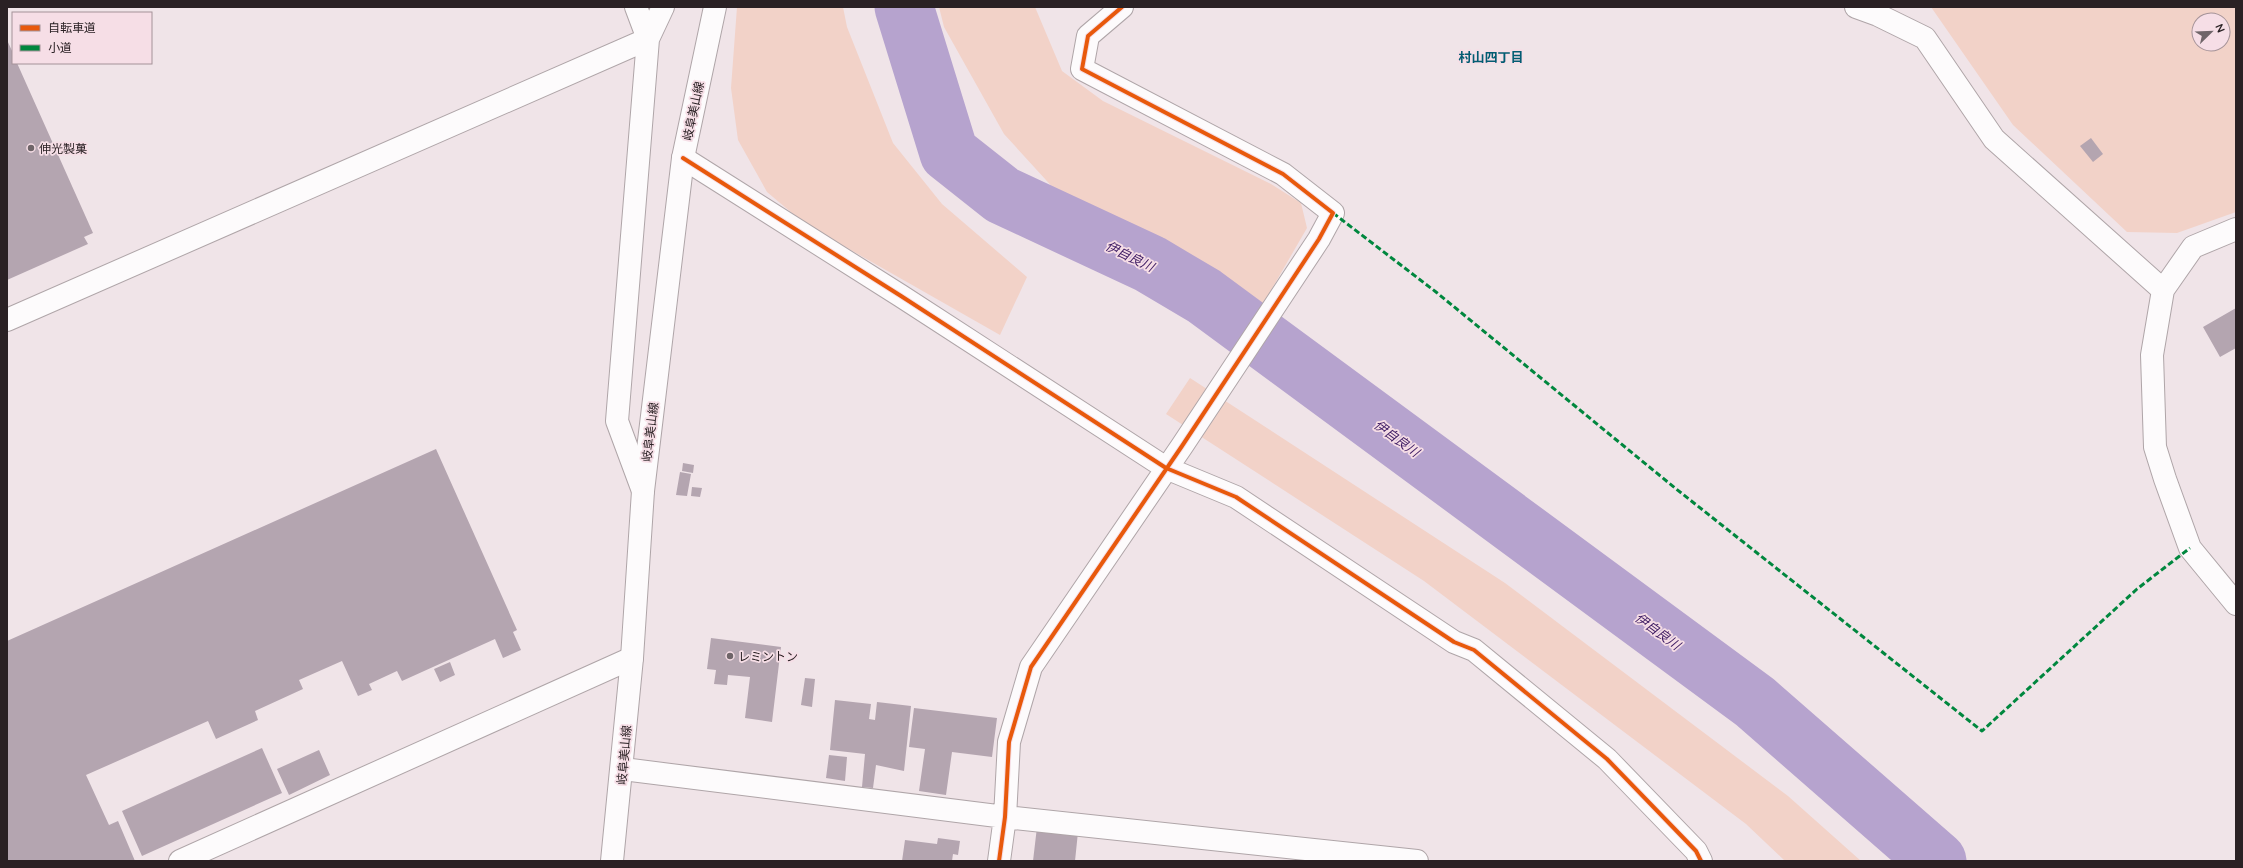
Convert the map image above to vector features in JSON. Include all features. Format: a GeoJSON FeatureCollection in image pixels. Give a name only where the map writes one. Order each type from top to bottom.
{"type":"FeatureCollection","features":[{"type":"Feature","properties":{"kind":"street"},"geometry":{"type":"LineString","coordinates":[[636,7],[648,39]]}},
{"type":"Feature","properties":{"kind":"street"},"geometry":{"type":"LineString","coordinates":[[643,491],[617,421],[648,39],[663,7]]}},
{"type":"Feature","properties":{"kind":"street","name":"岐阜美山線"},"geometry":{"type":"LineString","coordinates":[[612,861],[623,769],[643,491],[683,158],[715,7]]}},
{"type":"Feature","properties":{"kind":"street"},"geometry":{"type":"LineString","coordinates":[[999,861],[1005,817],[1010,742],[1031,667],[1182,446],[1319,239],[1333,213],[1283,174],[1082,69],[1088,36],[1122,7]]}},
{"type":"Feature","properties":{"kind":"street"},"geometry":{"type":"LineString","coordinates":[[1856,7],[1878,15],[1925,38],[1994,139],[2163,290]]}},
{"type":"Feature","properties":{"kind":"street"},"geometry":{"type":"LineString","coordinates":[[7,320],[648,39]]}},
{"type":"Feature","properties":{"kind":"street"},"geometry":{"type":"LineString","coordinates":[[683,158],[901,296],[1166,468],[1236,497],[1454,642],[1474,650],[1607,759],[1696,851],[1702,861]]}},
{"type":"Feature","properties":{"kind":"street"},"geometry":{"type":"LineString","coordinates":[[2236,229],[2193,247],[2163,290],[2152,355],[2155,447],[2190,548],[2236,604]]}},
{"type":"Feature","properties":{"kind":"street"},"geometry":{"type":"LineString","coordinates":[[180,861],[632,658]]}},
{"type":"Feature","properties":{"kind":"street"},"geometry":{"type":"LineString","coordinates":[[623,769],[1005,817],[1417,861]]}},
{"type":"Feature","properties":{"kind":"shaded area"},"geometry":{"type":"Polygon","coordinates":[[[737,7],[843,7],[847,27],[893,143],[942,204],[1027,277],[1000,335],[805,224],[767,192],[738,140],[731,88],[737,7]]]}},
{"type":"Feature","properties":{"kind":"shaded area"},"geometry":{"type":"Polygon","coordinates":[[[939,7],[1035,7],[1062,71],[1103,101],[1271,184],[1301,203],[1307,228],[1263,304],[1067,203],[1004,134],[944,27],[939,7]]]}},
{"type":"Feature","properties":{"kind":"shaded area"},"geometry":{"type":"Polygon","coordinates":[[[1931,7],[2236,7],[2236,212],[2177,233],[2127,232],[2013,125],[1931,7]]]}},
{"type":"Feature","properties":{"kind":"shaded area"},"geometry":{"type":"Polygon","coordinates":[[[1190,378],[1505,583],[1788,796],[1861,861],[1785,861],[1746,824],[1424,581],[1166,414],[1190,378]]]}},
{"type":"Feature","properties":{"kind":"building","name":"伸光製菓"},"geometry":{"type":"Polygon","coordinates":[[[7,40],[12,51],[12,64],[17,64],[93,233],[84,237],[88,244],[7,280],[7,40]]]}},
{"type":"Feature","properties":{"kind":"building"},"geometry":{"type":"Polygon","coordinates":[[[2091,138],[2103,154],[2093,162],[2080,146],[2091,138]]]}},
{"type":"Feature","properties":{"kind":"building"},"geometry":{"type":"Polygon","coordinates":[[[2236,308],[2236,348],[2220,357],[2203,327],[2236,308]]]}},
{"type":"Feature","properties":{"kind":"building"},"geometry":{"type":"Polygon","coordinates":[[[436,449],[517,630],[513,632],[521,650],[503,658],[495,639],[402,681],[397,671],[369,684],[372,690],[358,696],[342,661],[299,680],[303,689],[255,711],[258,720],[216,739],[208,721],[86,775],[109,825],[118,821],[135,861],[7,861],[7,641],[436,449]]]}},
{"type":"Feature","properties":{"kind":"building"},"geometry":{"type":"Polygon","coordinates":[[[683,463],[694,465],[693,473],[682,471],[683,463]]]}},
{"type":"Feature","properties":{"kind":"building"},"geometry":{"type":"Polygon","coordinates":[[[680,472],[691,474],[687,496],[676,495],[680,472]]]}},
{"type":"Feature","properties":{"kind":"building"},"geometry":{"type":"Polygon","coordinates":[[[692,487],[702,488],[700,497],[691,496],[692,487]]]}},
{"type":"Feature","properties":{"kind":"building"},"geometry":{"type":"Polygon","coordinates":[[[711,638],[781,647],[772,722],[745,718],[750,677],[728,675],[727,685],[714,684],[716,670],[707,669],[711,638]]]}},
{"type":"Feature","properties":{"kind":"building"},"geometry":{"type":"Polygon","coordinates":[[[450,662],[455,675],[440,682],[434,669],[450,662]]]}},
{"type":"Feature","properties":{"kind":"building"},"geometry":{"type":"Polygon","coordinates":[[[805,678],[815,679],[812,707],[801,705],[805,678]]]}},
{"type":"Feature","properties":{"kind":"building"},"geometry":{"type":"Polygon","coordinates":[[[835,700],[871,704],[869,719],[875,720],[877,702],[911,706],[904,771],[876,765],[873,788],[862,787],[865,754],[830,750],[835,700]]]}},
{"type":"Feature","properties":{"kind":"building"},"geometry":{"type":"Polygon","coordinates":[[[914,708],[997,718],[992,757],[952,752],[946,795],[919,791],[925,749],[909,747],[914,708]]]}},
{"type":"Feature","properties":{"kind":"building"},"geometry":{"type":"Polygon","coordinates":[[[262,748],[282,793],[142,856],[122,811],[262,748]]]}},
{"type":"Feature","properties":{"kind":"building"},"geometry":{"type":"Polygon","coordinates":[[[319,750],[330,775],[289,795],[277,769],[319,750]]]}},
{"type":"Feature","properties":{"kind":"building"},"geometry":{"type":"Polygon","coordinates":[[[829,755],[847,757],[845,781],[826,778],[829,755]]]}},
{"type":"Feature","properties":{"kind":"building"},"geometry":{"type":"Polygon","coordinates":[[[1037,827],[1078,832],[1075,861],[1033,861],[1037,827]]]}},
{"type":"Feature","properties":{"kind":"building"},"geometry":{"type":"Polygon","coordinates":[[[938,838],[960,841],[958,855],[953,854],[952,861],[902,861],[905,840],[937,844],[938,838]]]}},
{"type":"Feature","properties":{"kind":"waterway","name":"伊自良川"},"geometry":{"type":"LineString","coordinates":[[904,7],[949,153],[1002,195],[1150,264],[1204,296],[1755,702],[1937,861]]}},
{"type":"Feature","properties":{"kind":"marked path"},"geometry":{"type":"LineString","coordinates":[[1333,213],[1436,292],[1675,488],[1982,731],[2137,589],[2190,548]]}},
{"type":"Feature","properties":{"kind":"cycle path"},"geometry":{"type":"LineString","coordinates":[[999,861],[1005,817],[1009,742],[1031,667],[1182,446],[1319,239],[1333,213],[1283,174],[1082,69],[1088,36],[1122,7]]}},
{"type":"Feature","properties":{"kind":"cycle path"},"geometry":{"type":"LineString","coordinates":[[683,158],[901,296],[1166,468],[1236,497],[1454,642],[1474,650],[1607,759],[1696,851],[1701,861]]}},
{"type":"Feature","properties":{"kind":"place","name":"伸光製菓"},"geometry":{"type":"Point","coordinates":[31,148]}},
{"type":"Feature","properties":{"kind":"place","name":"レミントン"},"geometry":{"type":"Point","coordinates":[730,656]}},
{"type":"Feature","properties":{"kind":"district","name":"村山四丁目"},"geometry":{"type":"Point","coordinates":[1491,57]}}]}
